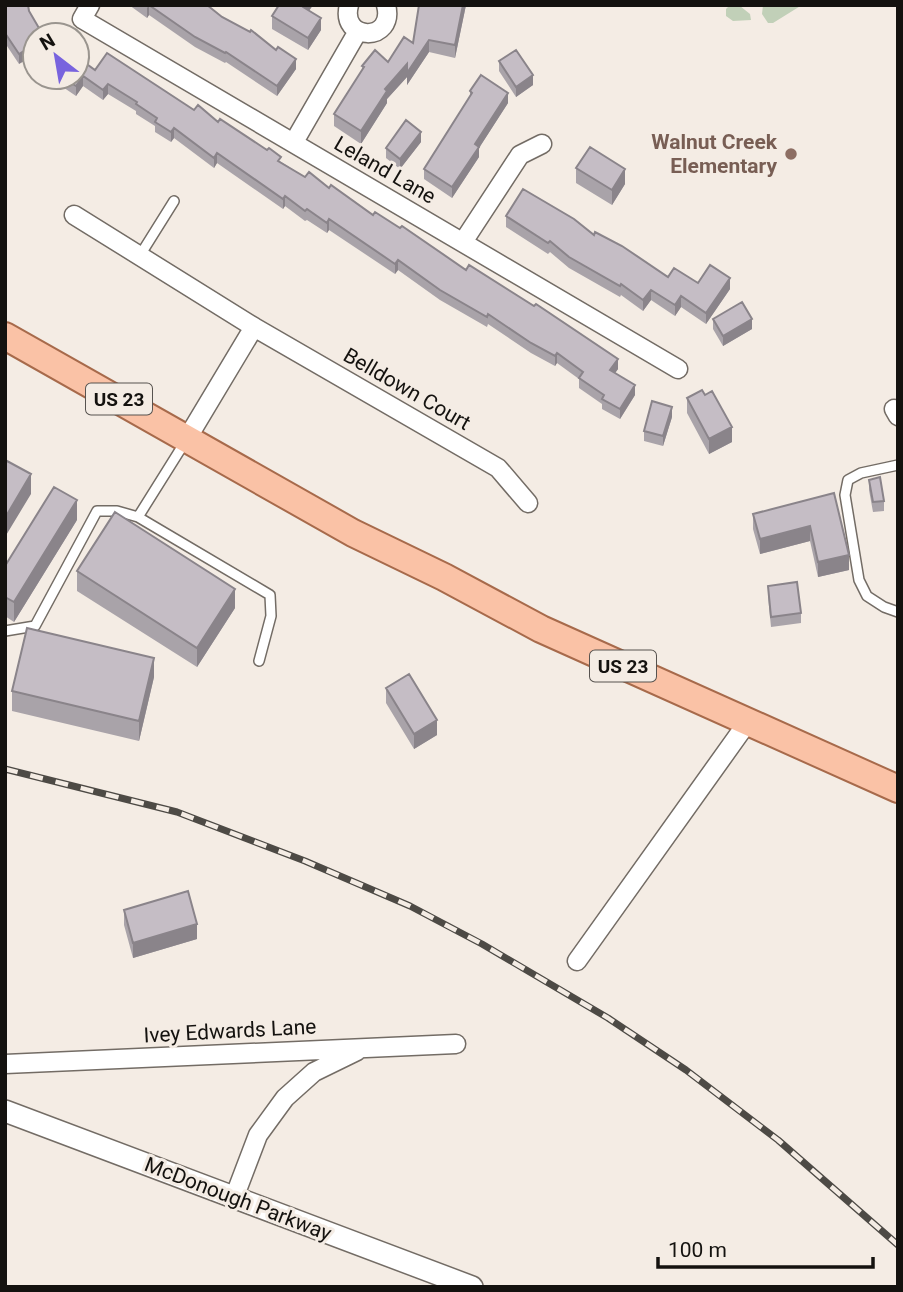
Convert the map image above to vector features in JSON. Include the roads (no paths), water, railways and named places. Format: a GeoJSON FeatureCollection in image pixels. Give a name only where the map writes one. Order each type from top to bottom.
{"type":"FeatureCollection","features":[{"type":"Feature","properties":{"kind":"main road","name":"US 23"},"geometry":{"type":"LineString","coordinates":[[5,336],[188,437],[353,533],[444,577],[541,629],[898,789]]}},
{"type":"Feature","properties":{"kind":"street","name":"Leland Lane"},"geometry":{"type":"LineString","coordinates":[[90,5],[82,19],[678,369]]}},
{"type":"Feature","properties":{"kind":"street"},"geometry":{"type":"LineString","coordinates":[[349,5],[349,22],[358,31],[371,33],[383,27],[388,15],[386,5]]}},
{"type":"Feature","properties":{"kind":"street"},"geometry":{"type":"LineString","coordinates":[[294,142],[358,31]]}},
{"type":"Feature","properties":{"kind":"street"},"geometry":{"type":"LineString","coordinates":[[463,242],[520,155],[542,144]]}},
{"type":"Feature","properties":{"kind":"street","name":"Belldown Court"},"geometry":{"type":"LineString","coordinates":[[74,215],[254,327],[498,468],[528,503]]}},
{"type":"Feature","properties":{"kind":"street"},"geometry":{"type":"LineString","coordinates":[[188,437],[254,327]]}},
{"type":"Feature","properties":{"kind":"street"},"geometry":{"type":"LineString","coordinates":[[577,961],[747,723]]}},
{"type":"Feature","properties":{"kind":"street","name":"Ivey Edwards Lane"},"geometry":{"type":"LineString","coordinates":[[5,1064],[456,1044]]}},
{"type":"Feature","properties":{"kind":"street"},"geometry":{"type":"LineString","coordinates":[[234,1198],[258,1135],[285,1098],[314,1072],[363,1048]]}},
{"type":"Feature","properties":{"kind":"street","name":"McDonough Parkway"},"geometry":{"type":"LineString","coordinates":[[5,1111],[472,1287]]}},
{"type":"Feature","properties":{"kind":"lane"},"geometry":{"type":"LineString","coordinates":[[139,257],[174,201]]}},
{"type":"Feature","properties":{"kind":"lane"},"geometry":{"type":"LineString","coordinates":[[138,517],[188,437]]}},
{"type":"Feature","properties":{"kind":"lane"},"geometry":{"type":"LineString","coordinates":[[898,464],[861,473],[848,480],[845,495],[859,580],[867,596],[898,612]]}},
{"type":"Feature","properties":{"kind":"lane"},"geometry":{"type":"LineString","coordinates":[[5,631],[35,626],[97,511],[117,511],[138,517],[270,595],[271,617],[259,662]]}},
{"type":"Feature","properties":{"kind":"railway"},"geometry":{"type":"LineString","coordinates":[[5,769],[177,812],[305,861],[410,906],[482,944],[608,1018],[686,1070],[778,1140],[898,1245]]}},
{"type":"Feature","properties":{"kind":"place","name":"Walnut Creek Elementary"},"geometry":{"type":"Point","coordinates":[791,154]}}]}
